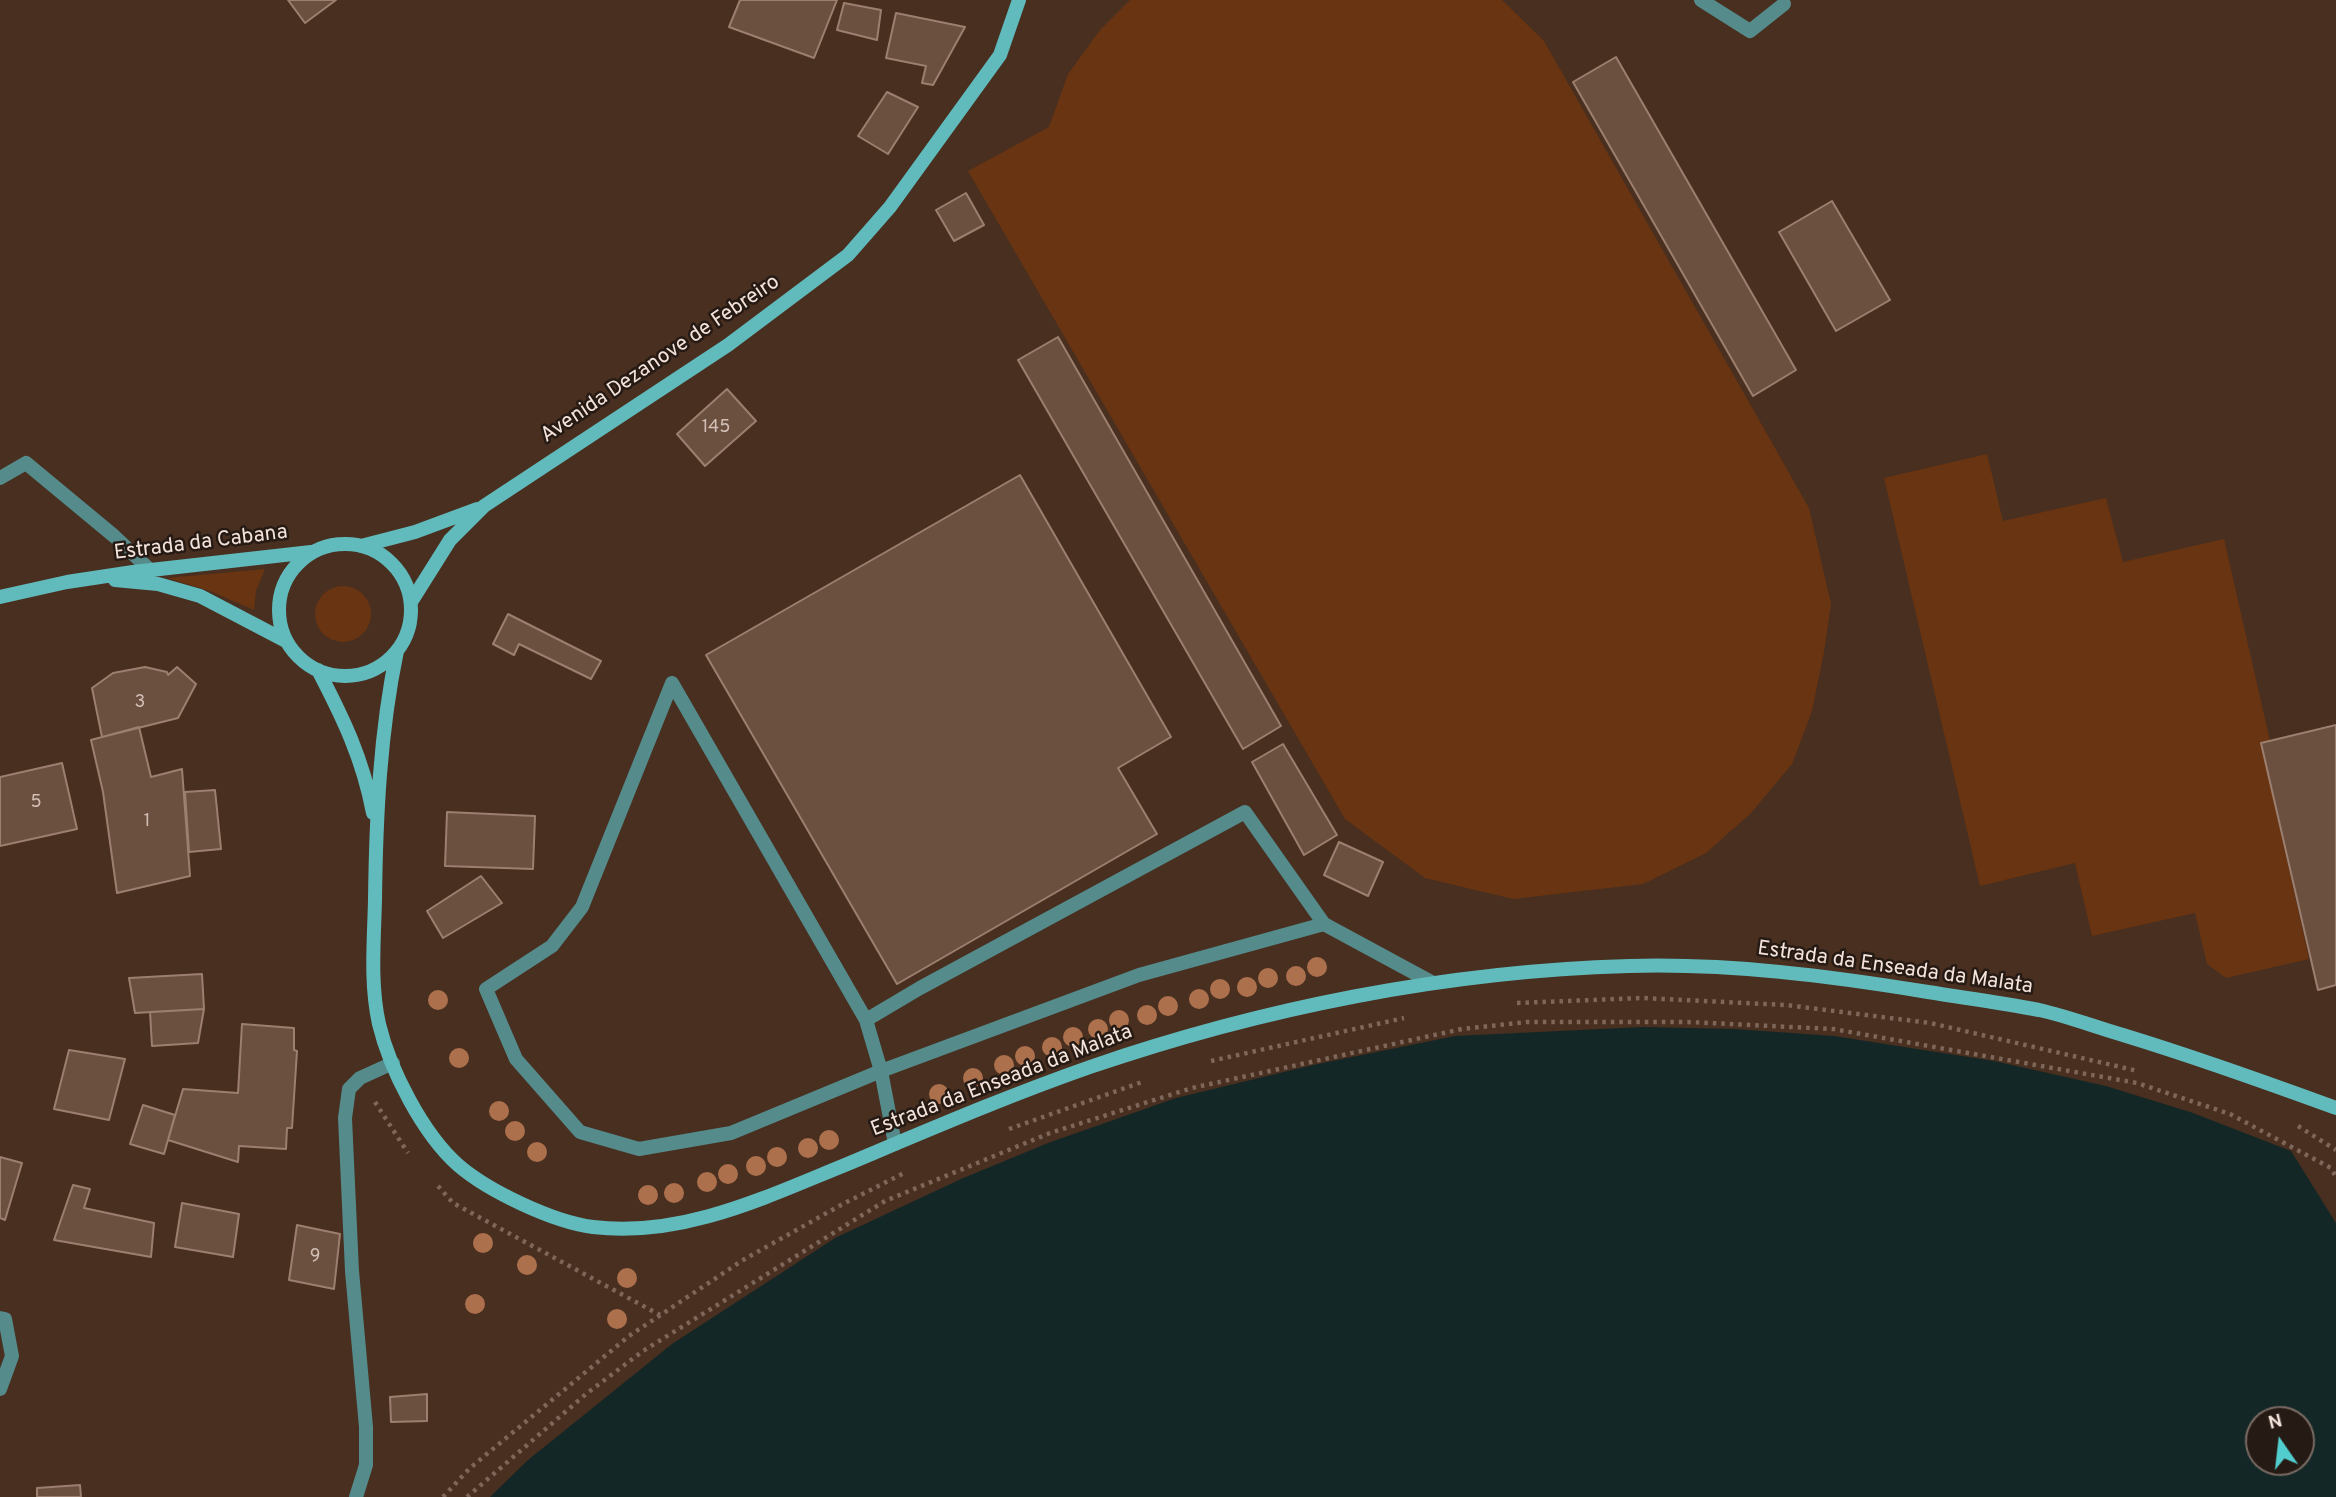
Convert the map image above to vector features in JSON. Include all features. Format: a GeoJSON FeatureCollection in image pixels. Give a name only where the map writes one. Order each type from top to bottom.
{"type":"FeatureCollection","features":[{"type":"Feature","properties":{"kind":"main road","name":"Avenida Dezanove de Febreiro"},"geometry":{"type":"LineString","coordinates":[[411,602],[450,540],[484,506],[728,345],[848,255],[890,207],[999,55],[1019,0]]}},
{"type":"Feature","properties":{"kind":"main road","name":"Avenida Dezanove de Febreiro"},"geometry":{"type":"LineString","coordinates":[[361,545],[415,532],[484,506]]}},
{"type":"Feature","properties":{"kind":"main road"},"geometry":{"type":"LineString","coordinates":[[338,544],[361,545],[379,552],[398,569],[411,602],[408,628],[397,651],[378,667],[348,676],[318,670],[302,660],[286,641],[280,623],[281,591],[289,574],[313,552],[338,544]]}},
{"type":"Feature","properties":{"kind":"main road","name":"Estrada da Cabana"},"geometry":{"type":"LineString","coordinates":[[0,597],[67,582],[149,569],[313,552]]}},
{"type":"Feature","properties":{"kind":"main road","name":"Estrada da Cabana"},"geometry":{"type":"LineString","coordinates":[[95,578],[158,584],[181,590],[229,610],[286,641]]}},
{"type":"Feature","properties":{"kind":"main road","name":"Estrada da Enseada da Malata"},"geometry":{"type":"LineString","coordinates":[[397,651],[386,711],[376,831],[373,973],[379,1024],[407,1094],[430,1133],[458,1165],[508,1197],[545,1214],[589,1227],[638,1229],[692,1221],[761,1199],[1016,1094],[1093,1066],[1182,1039],[1332,1001],[1433,983],[1533,971],[1633,966],[1740,969],[1848,979],[2044,1011],[2218,1064],[2336,1108]]}},
{"type":"Feature","properties":{"kind":"main road","name":"Estrada da Enseada da Malata"},"geometry":{"type":"LineString","coordinates":[[318,670],[357,750],[367,783],[376,831]]}},
{"type":"Feature","properties":{"kind":"street"},"geometry":{"type":"LineString","coordinates":[[1701,0],[1750,30],[1784,4]]}},
{"type":"Feature","properties":{"kind":"street"},"geometry":{"type":"LineString","coordinates":[[0,478],[26,463],[114,536],[149,569]]}},
{"type":"Feature","properties":{"kind":"street"},"geometry":{"type":"LineString","coordinates":[[895,1144],[881,1071],[866,1020],[672,683],[582,906],[552,946],[486,989],[516,1059],[580,1132],[639,1149],[731,1132],[881,1071],[1139,975],[1324,924]]}},
{"type":"Feature","properties":{"kind":"street"},"geometry":{"type":"LineString","coordinates":[[866,1020],[1245,812],[1324,924],[1433,983]]}},
{"type":"Feature","properties":{"kind":"street"},"geometry":{"type":"LineString","coordinates":[[356,1497],[366,1465],[366,1427],[352,1271],[345,1118],[349,1088],[360,1078],[393,1063]]}},
{"type":"Feature","properties":{"kind":"street"},"geometry":{"type":"LineString","coordinates":[[0,1318],[5,1319],[12,1356],[0,1389]]}},
{"type":"Feature","properties":{"kind":"path"},"geometry":{"type":"LineString","coordinates":[[1510,1004],[1642,998],[1786,1005],[1930,1023],[2141,1071]]}},
{"type":"Feature","properties":{"kind":"path"},"geometry":{"type":"LineString","coordinates":[[1201,1063],[1417,1016]]}},
{"type":"Feature","properties":{"kind":"path"},"geometry":{"type":"LineString","coordinates":[[467,1497],[586,1394],[643,1352],[885,1202],[1050,1133],[1192,1088],[1462,1029],[1527,1022],[1674,1022],[1833,1029],[2137,1083],[2230,1114],[2333,1167],[2336,1177]]}},
{"type":"Feature","properties":{"kind":"path"},"geometry":{"type":"LineString","coordinates":[[999,1133],[1150,1079]]}},
{"type":"Feature","properties":{"kind":"path"},"geometry":{"type":"LineString","coordinates":[[2289,1122],[2336,1150]]}},
{"type":"Feature","properties":{"kind":"path"},"geometry":{"type":"LineString","coordinates":[[443,1497],[471,1468],[629,1336],[743,1260],[911,1169]]}},
{"type":"Feature","properties":{"kind":"shaded area"},"geometry":{"type":"Polygon","coordinates":[[[1130,0],[1502,0],[1544,41],[1809,508],[1831,604],[1812,711],[1792,764],[1750,814],[1706,853],[1643,884],[1513,899],[1425,878],[1345,819],[968,171],[1049,127],[1068,74],[1100,30],[1130,0]]]}},
{"type":"Feature","properties":{"kind":"shaded area"},"geometry":{"type":"Polygon","coordinates":[[[1987,454],[2003,521],[2106,498],[2123,562],[2224,539],[2270,741],[2261,744],[2309,959],[2226,978],[2207,964],[2195,913],[2092,936],[2075,863],[1980,886],[1884,478],[1987,454]]]}},
{"type":"Feature","properties":{"kind":"shaded area"},"geometry":{"type":"Polygon","coordinates":[[[265,569],[256,591],[254,610],[210,591],[167,578],[265,569]]]}},
{"type":"Feature","properties":{"kind":"shaded area"},"geometry":{"type":"Polygon","coordinates":[[[343,586],[354,588],[363,594],[369,603],[369,625],[363,634],[354,640],[343,642],[332,640],[323,634],[317,625],[315,614],[317,603],[323,594],[332,588],[343,586]]]}},
{"type":"Feature","properties":{"kind":"water"},"geometry":{"type":"Polygon","coordinates":[[[1643,1027],[1735,1029],[1834,1036],[1994,1061],[2106,1086],[2193,1113],[2291,1151],[2336,1223],[2336,1497],[490,1497],[528,1460],[672,1344],[835,1238],[961,1179],[1048,1143],[1176,1098],[1313,1065],[1455,1036],[1643,1027]]]}},
{"type":"Feature","properties":{"kind":"building"},"geometry":{"type":"Polygon","coordinates":[[[288,0],[336,0],[305,23],[288,0]]]}},
{"type":"Feature","properties":{"kind":"building"},"geometry":{"type":"Polygon","coordinates":[[[740,0],[837,0],[814,58],[729,27],[740,0]]]}},
{"type":"Feature","properties":{"kind":"building"},"geometry":{"type":"Polygon","coordinates":[[[844,3],[881,10],[877,40],[837,30],[844,3]]]}},
{"type":"Feature","properties":{"kind":"building"},"geometry":{"type":"Polygon","coordinates":[[[896,13],[965,27],[933,85],[922,83],[926,66],[886,58],[896,13]]]}},
{"type":"Feature","properties":{"kind":"building"},"geometry":{"type":"Polygon","coordinates":[[[1616,57],[1796,370],[1753,396],[1573,82],[1616,57]]]}},
{"type":"Feature","properties":{"kind":"building"},"geometry":{"type":"Polygon","coordinates":[[[887,92],[918,107],[888,154],[858,136],[887,92]]]}},
{"type":"Feature","properties":{"kind":"building"},"geometry":{"type":"Polygon","coordinates":[[[966,193],[984,225],[954,241],[936,210],[966,193]]]}},
{"type":"Feature","properties":{"kind":"building"},"geometry":{"type":"Polygon","coordinates":[[[1832,201],[1890,300],[1836,331],[1779,232],[1832,201]]]}},
{"type":"Feature","properties":{"kind":"building"},"geometry":{"type":"Polygon","coordinates":[[[1058,337],[1281,726],[1243,749],[1018,360],[1058,337]]]}},
{"type":"Feature","properties":{"kind":"building"},"geometry":{"type":"Polygon","coordinates":[[[727,389],[756,421],[705,466],[677,434],[727,389]]]}},
{"type":"Feature","properties":{"kind":"building"},"geometry":{"type":"Polygon","coordinates":[[[1020,475],[1171,737],[1118,768],[1157,834],[897,984],[706,655],[1020,475]]]}},
{"type":"Feature","properties":{"kind":"building"},"geometry":{"type":"Polygon","coordinates":[[[508,614],[601,661],[591,679],[519,644],[514,655],[493,644],[508,614]]]}},
{"type":"Feature","properties":{"kind":"building"},"geometry":{"type":"Polygon","coordinates":[[[145,667],[167,672],[168,675],[177,667],[196,684],[178,718],[102,737],[92,688],[113,673],[145,667]]]}},
{"type":"Feature","properties":{"kind":"building"},"geometry":{"type":"Polygon","coordinates":[[[2336,725],[2336,985],[2318,990],[2261,743],[2336,725]]]}},
{"type":"Feature","properties":{"kind":"building"},"geometry":{"type":"Polygon","coordinates":[[[139,727],[151,777],[182,769],[190,876],[117,893],[103,792],[91,740],[139,727]]]}},
{"type":"Feature","properties":{"kind":"building"},"geometry":{"type":"Polygon","coordinates":[[[1283,744],[1337,835],[1304,855],[1252,762],[1283,744]]]}},
{"type":"Feature","properties":{"kind":"building"},"geometry":{"type":"Polygon","coordinates":[[[62,763],[77,829],[0,846],[0,777],[62,763]]]}},
{"type":"Feature","properties":{"kind":"building"},"geometry":{"type":"Polygon","coordinates":[[[215,790],[221,849],[189,852],[185,792],[215,790]]]}},
{"type":"Feature","properties":{"kind":"building"},"geometry":{"type":"Polygon","coordinates":[[[447,812],[535,816],[533,869],[445,866],[447,812]]]}},
{"type":"Feature","properties":{"kind":"building"},"geometry":{"type":"Polygon","coordinates":[[[1339,842],[1383,862],[1368,896],[1324,875],[1339,842]]]}},
{"type":"Feature","properties":{"kind":"building"},"geometry":{"type":"Polygon","coordinates":[[[481,876],[502,903],[443,938],[427,911],[481,876]]]}},
{"type":"Feature","properties":{"kind":"building"},"geometry":{"type":"Polygon","coordinates":[[[202,974],[204,1009],[135,1013],[129,978],[202,974]]]}},
{"type":"Feature","properties":{"kind":"building"},"geometry":{"type":"Polygon","coordinates":[[[204,1009],[198,1043],[152,1046],[150,1012],[204,1009]]]}},
{"type":"Feature","properties":{"kind":"building"},"geometry":{"type":"Polygon","coordinates":[[[242,1024],[294,1028],[294,1050],[297,1051],[292,1128],[287,1128],[286,1149],[239,1146],[238,1162],[168,1140],[183,1089],[238,1093],[242,1024]]]}},
{"type":"Feature","properties":{"kind":"building"},"geometry":{"type":"Polygon","coordinates":[[[69,1050],[125,1059],[109,1120],[54,1109],[69,1050]]]}},
{"type":"Feature","properties":{"kind":"building"},"geometry":{"type":"Polygon","coordinates":[[[143,1105],[175,1115],[164,1154],[130,1144],[143,1105]]]}},
{"type":"Feature","properties":{"kind":"building"},"geometry":{"type":"Polygon","coordinates":[[[0,1157],[22,1163],[5,1220],[0,1218],[0,1157]]]}},
{"type":"Feature","properties":{"kind":"building"},"geometry":{"type":"Polygon","coordinates":[[[73,1185],[90,1189],[84,1208],[154,1223],[151,1257],[54,1240],[73,1185]]]}},
{"type":"Feature","properties":{"kind":"building"},"geometry":{"type":"Polygon","coordinates":[[[182,1203],[239,1214],[233,1257],[175,1247],[182,1203]]]}},
{"type":"Feature","properties":{"kind":"building"},"geometry":{"type":"Polygon","coordinates":[[[297,1225],[340,1234],[334,1289],[289,1280],[297,1225]]]}},
{"type":"Feature","properties":{"kind":"building"},"geometry":{"type":"Polygon","coordinates":[[[427,1394],[427,1421],[391,1422],[390,1397],[427,1394]]]}},
{"type":"Feature","properties":{"kind":"building"},"geometry":{"type":"Polygon","coordinates":[[[80,1485],[81,1497],[37,1497],[37,1488],[80,1485]]]}}]}
